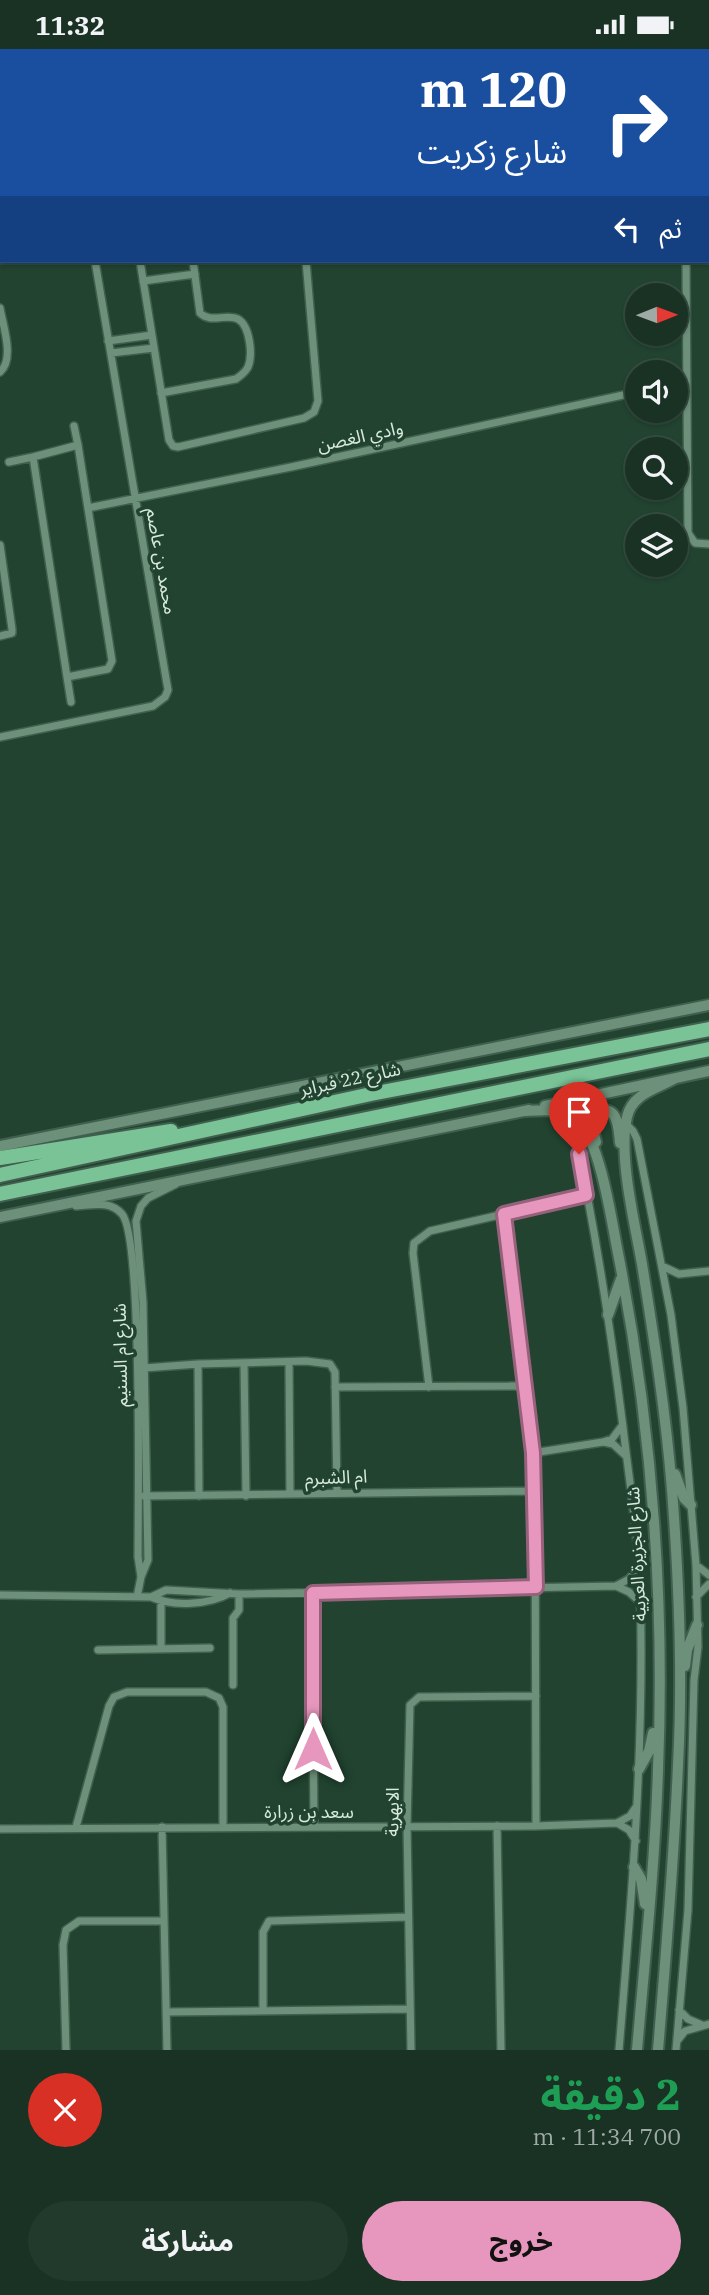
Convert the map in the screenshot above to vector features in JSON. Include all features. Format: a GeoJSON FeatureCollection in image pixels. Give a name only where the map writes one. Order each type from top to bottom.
{"type":"FeatureCollection","features":[{"type":"Feature","properties":{"kind":"highway","name":"شارع 22 فبراير"},"geometry":{"type":"LineString","coordinates":[[0,1175],[532,1062],[709,1029]]}},
{"type":"Feature","properties":{"kind":"highway"},"geometry":{"type":"LineString","coordinates":[[0,1194],[709,1049]]}},
{"type":"Feature","properties":{"kind":"highway"},"geometry":{"type":"LineString","coordinates":[[0,1158],[144,1134],[201,1131]]}},
{"type":"Feature","properties":{"kind":"main road","name":"شارع 22 فبراير"},"geometry":{"type":"LineString","coordinates":[[0,1146],[709,1005]]}},
{"type":"Feature","properties":{"kind":"main road"},"geometry":{"type":"LineString","coordinates":[[0,1217],[709,1071]]}},
{"type":"Feature","properties":{"kind":"main road"},"geometry":{"type":"LineString","coordinates":[[631,1207],[626,1151],[629,1109],[639,1097],[674,1079]]}},
{"type":"Feature","properties":{"kind":"main road","name":"شارع الجزيرة العربية"},"geometry":{"type":"LineString","coordinates":[[524,1111],[554,1110],[571,1115],[584,1128],[594,1151],[608,1200],[637,1368],[649,1475],[658,1609],[659,1710],[654,1849],[637,2050]]}},
{"type":"Feature","properties":{"kind":"main road"},"geometry":{"type":"LineString","coordinates":[[608,1200],[592,1124],[594,1117],[603,1111],[610,1112],[617,1122],[625,1182],[655,1345],[668,1452],[676,1555],[680,1704],[670,1900],[658,2050]]}},
{"type":"Feature","properties":{"kind":"main road"},"geometry":{"type":"LineString","coordinates":[[608,1315],[622,1273]]}},
{"type":"Feature","properties":{"kind":"main road"},"geometry":{"type":"LineString","coordinates":[[668,1452],[677,1482],[684,1498],[691,1505]]}},
{"type":"Feature","properties":{"kind":"main road"},"geometry":{"type":"LineString","coordinates":[[680,1704],[687,1650],[697,1625]]}},
{"type":"Feature","properties":{"kind":"main road"},"geometry":{"type":"LineString","coordinates":[[639,1769],[649,1751],[659,1710]]}},
{"type":"Feature","properties":{"kind":"main road"},"geometry":{"type":"LineString","coordinates":[[634,1867],[641,1879],[649,1917]]}},
{"type":"Feature","properties":{"kind":"street","name":"محمد بن عاصم"},"geometry":{"type":"LineString","coordinates":[[0,737],[153,706],[165,697],[167,683],[95,263]]}},
{"type":"Feature","properties":{"kind":"street"},"geometry":{"type":"LineString","coordinates":[[140,263],[169,440],[176,447],[311,415],[318,401],[306,263]]}},
{"type":"Feature","properties":{"kind":"street"},"geometry":{"type":"LineString","coordinates":[[161,393],[230,380],[241,376],[248,366],[245,325],[233,317],[209,319],[203,316],[199,309],[193,263]]}},
{"type":"Feature","properties":{"kind":"street"},"geometry":{"type":"LineString","coordinates":[[686,263],[687,360]]}},
{"type":"Feature","properties":{"kind":"street"},"geometry":{"type":"LineString","coordinates":[[143,281],[195,274]]}},
{"type":"Feature","properties":{"kind":"street"},"geometry":{"type":"LineString","coordinates":[[0,308],[8,360],[0,372]]}},
{"type":"Feature","properties":{"kind":"street"},"geometry":{"type":"LineString","coordinates":[[108,341],[152,335]]}},
{"type":"Feature","properties":{"kind":"street"},"geometry":{"type":"LineString","coordinates":[[110,353],[154,348]]}},
{"type":"Feature","properties":{"kind":"street","name":"وادي الغصن"},"geometry":{"type":"LineString","coordinates":[[88,508],[625,395]]}},
{"type":"Feature","properties":{"kind":"street"},"geometry":{"type":"LineString","coordinates":[[687,423],[688,533],[695,543],[709,544]]}},
{"type":"Feature","properties":{"kind":"street"},"geometry":{"type":"LineString","coordinates":[[67,677],[108,669],[112,661],[74,426]]}},
{"type":"Feature","properties":{"kind":"street"},"geometry":{"type":"LineString","coordinates":[[9,462],[78,445]]}},
{"type":"Feature","properties":{"kind":"street"},"geometry":{"type":"LineString","coordinates":[[33,457],[71,702]]}},
{"type":"Feature","properties":{"kind":"street"},"geometry":{"type":"LineString","coordinates":[[0,545],[12,629],[12,633],[0,636]]}},
{"type":"Feature","properties":{"kind":"street"},"geometry":{"type":"LineString","coordinates":[[626,1124],[637,1139],[666,1286],[683,1408],[696,1565],[697,1625],[688,1910],[676,2046]]}},
{"type":"Feature","properties":{"kind":"street","name":"شارع الجزيرة العربية"},"geometry":{"type":"LineString","coordinates":[[577,1145],[608,1315],[635,1513],[639,1567],[638,1804],[619,2050]]}},
{"type":"Feature","properties":{"kind":"street","name":"شارع ام السنيم"},"geometry":{"type":"LineString","coordinates":[[142,1496],[143,1302],[137,1216],[148,1198],[186,1178]]}},
{"type":"Feature","properties":{"kind":"street"},"geometry":{"type":"LineString","coordinates":[[429,1387],[414,1243],[430,1231],[586,1195]]}},
{"type":"Feature","properties":{"kind":"street","name":"شارع ام السنيم"},"geometry":{"type":"LineString","coordinates":[[44,1208],[106,1204],[119,1211],[127,1222],[134,1290],[142,1496],[148,1560],[137,1597]]}},
{"type":"Feature","properties":{"kind":"street"},"geometry":{"type":"LineString","coordinates":[[504,1214],[526,1386],[535,1490],[536,1826]]}},
{"type":"Feature","properties":{"kind":"street"},"geometry":{"type":"LineString","coordinates":[[662,1266],[674,1273],[709,1271]]}},
{"type":"Feature","properties":{"kind":"street"},"geometry":{"type":"LineString","coordinates":[[666,1286],[684,1274]]}},
{"type":"Feature","properties":{"kind":"street"},"geometry":{"type":"LineString","coordinates":[[289,1362],[290,1495]]}},
{"type":"Feature","properties":{"kind":"street"},"geometry":{"type":"LineString","coordinates":[[144,1368],[198,1364],[327,1362],[334,1369],[337,1492]]}},
{"type":"Feature","properties":{"kind":"street"},"geometry":{"type":"LineString","coordinates":[[244,1363],[246,1496]]}},
{"type":"Feature","properties":{"kind":"street"},"geometry":{"type":"LineString","coordinates":[[198,1364],[199,1496]]}},
{"type":"Feature","properties":{"kind":"street"},"geometry":{"type":"LineString","coordinates":[[335,1387],[526,1386]]}},
{"type":"Feature","properties":{"kind":"street"},"geometry":{"type":"LineString","coordinates":[[533,1453],[612,1439],[619,1432],[622,1423]]}},
{"type":"Feature","properties":{"kind":"street"},"geometry":{"type":"LineString","coordinates":[[603,1442],[613,1444],[626,1457]]}},
{"type":"Feature","properties":{"kind":"street","name":"ام الشبرم"},"geometry":{"type":"LineString","coordinates":[[142,1496],[535,1490]]}},
{"type":"Feature","properties":{"kind":"street"},"geometry":{"type":"LineString","coordinates":[[696,1565],[709,1576]]}},
{"type":"Feature","properties":{"kind":"street"},"geometry":{"type":"LineString","coordinates":[[616,1586],[629,1579],[639,1567]]}},
{"type":"Feature","properties":{"kind":"street"},"geometry":{"type":"LineString","coordinates":[[696,1597],[709,1584]]}},
{"type":"Feature","properties":{"kind":"street"},"geometry":{"type":"LineString","coordinates":[[151,1597],[161,1590],[208,1590],[239,1594],[616,1586],[629,1592],[640,1602]]}},
{"type":"Feature","properties":{"kind":"street"},"geometry":{"type":"LineString","coordinates":[[161,1590],[161,1649]]}},
{"type":"Feature","properties":{"kind":"street"},"geometry":{"type":"LineString","coordinates":[[0,1595],[151,1597],[161,1602],[212,1601],[230,1593]]}},
{"type":"Feature","properties":{"kind":"street"},"geometry":{"type":"LineString","coordinates":[[313,1593],[314,1827]]}},
{"type":"Feature","properties":{"kind":"street"},"geometry":{"type":"LineString","coordinates":[[233,1685],[233,1618],[239,1610],[239,1594]]}},
{"type":"Feature","properties":{"kind":"street"},"geometry":{"type":"LineString","coordinates":[[97,1650],[210,1648]]}},
{"type":"Feature","properties":{"kind":"street"},"geometry":{"type":"LineString","coordinates":[[76,1827],[109,1706],[114,1697],[127,1692],[206,1692],[219,1698],[223,1707],[223,1827]]}},
{"type":"Feature","properties":{"kind":"street","name":"الابهرية"},"geometry":{"type":"LineString","coordinates":[[411,2050],[407,1826],[410,1705],[419,1697],[536,1696]]}},
{"type":"Feature","properties":{"kind":"street"},"geometry":{"type":"LineString","coordinates":[[617,1823],[630,1816],[638,1804]]}},
{"type":"Feature","properties":{"kind":"street"},"geometry":{"type":"LineString","coordinates":[[617,1823],[629,1830],[636,1842]]}},
{"type":"Feature","properties":{"kind":"street","name":"سعد بن زرارة"},"geometry":{"type":"LineString","coordinates":[[0,1829],[536,1826],[617,1823]]}},
{"type":"Feature","properties":{"kind":"street"},"geometry":{"type":"LineString","coordinates":[[497,1826],[501,2050]]}},
{"type":"Feature","properties":{"kind":"street"},"geometry":{"type":"LineString","coordinates":[[162,1828],[167,2050]]}},
{"type":"Feature","properties":{"kind":"street"},"geometry":{"type":"LineString","coordinates":[[263,2011],[263,1932],[269,1921],[408,1917]]}},
{"type":"Feature","properties":{"kind":"street"},"geometry":{"type":"LineString","coordinates":[[66,2050],[63,1937],[72,1924],[86,1921],[164,1921]]}},
{"type":"Feature","properties":{"kind":"street"},"geometry":{"type":"LineString","coordinates":[[166,2012],[409,2009]]}},
{"type":"Feature","properties":{"kind":"street"},"geometry":{"type":"LineString","coordinates":[[679,2010],[688,2019],[706,2025]]}},
{"type":"Feature","properties":{"kind":"street"},"geometry":{"type":"LineString","coordinates":[[676,2046],[685,2031],[706,2025]]}},
{"type":"Feature","properties":{"kind":"route"},"geometry":{"type":"LineString","coordinates":[[313,1749],[313,1593],[536,1587],[533,1453],[504,1214],[586,1195],[579,1154]]}}]}
